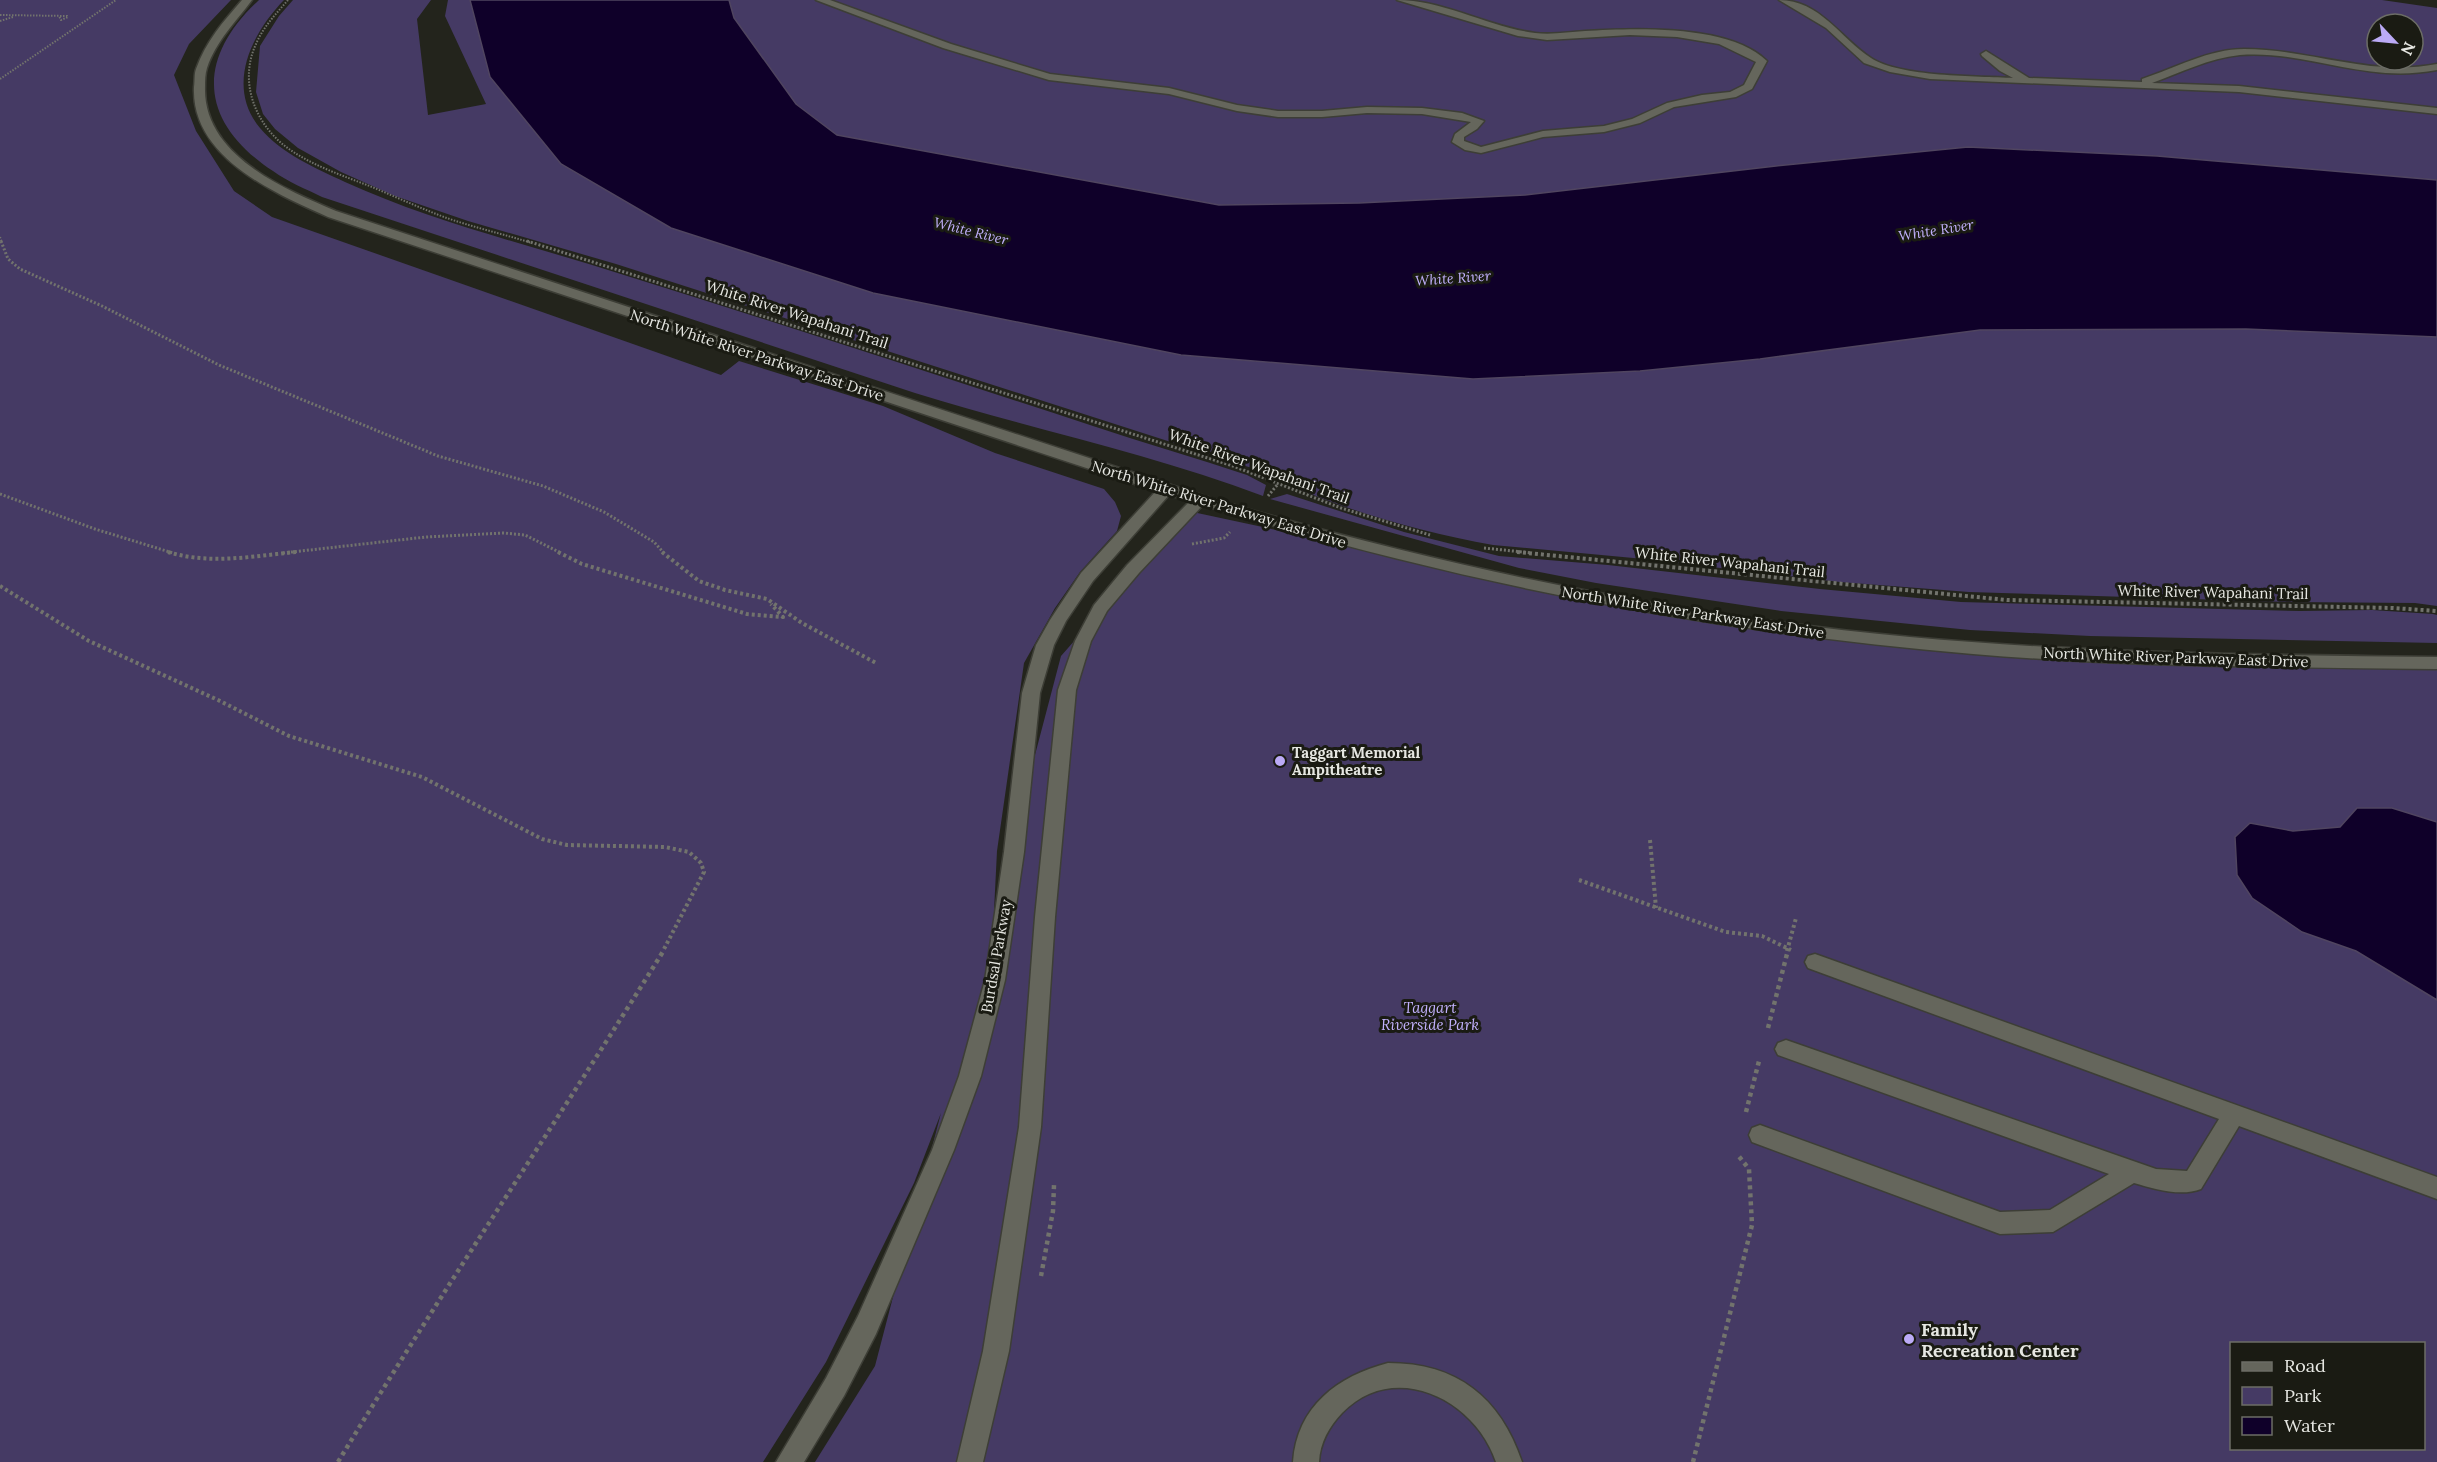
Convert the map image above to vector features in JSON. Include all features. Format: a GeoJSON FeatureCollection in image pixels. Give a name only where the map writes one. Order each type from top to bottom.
{"type":"FeatureCollection","features":[{"type":"Feature","properties":{"kind":"street","name":"North White River Parkway East Drive"},"geometry":{"type":"LineString","coordinates":[[247,0],[218,31],[204,57],[198,79],[199,104],[209,130],[225,151],[262,181],[285,194],[332,214],[1200,500],[1356,545],[1491,578],[1636,606],[1776,627],[1876,639],[2045,653],[2198,660],[2437,663]]}},
{"type":"Feature","properties":{"kind":"street"},"geometry":{"type":"LineString","coordinates":[[820,0],[947,45],[1050,77],[1168,91],[1237,108],[1278,114],[1322,114],[1367,110],[1422,111],[1462,116],[1478,121],[1459,136],[1458,142],[1469,148],[1481,150],[1543,134],[1604,129],[1636,121],[1671,105],[1702,98],[1732,95],[1748,87],[1762,61],[1750,52],[1682,34],[1641,31],[1537,36],[1499,29],[1402,0]]}},
{"type":"Feature","properties":{"kind":"street"},"geometry":{"type":"LineString","coordinates":[[1784,0],[1798,5],[1830,26],[1868,61],[1890,69],[1930,76],[2239,89],[2437,111]]}},
{"type":"Feature","properties":{"kind":"street"},"geometry":{"type":"LineString","coordinates":[[2131,84],[2239,52],[2270,53],[2397,72],[2422,71],[2437,67]]}},
{"type":"Feature","properties":{"kind":"street"},"geometry":{"type":"LineString","coordinates":[[1986,54],[2004,69],[2025,79]]}},
{"type":"Feature","properties":{"kind":"street"},"geometry":{"type":"LineString","coordinates":[[1989,80],[2004,69]]}},
{"type":"Feature","properties":{"kind":"street","name":"Burdsal Parkway"},"geometry":{"type":"LineString","coordinates":[[789,1462],[835,1388],[867,1325],[943,1150],[970,1076],[995,980],[1014,852],[1028,710],[1036,670],[1045,645],[1058,620],[1087,577],[1166,489]]}},
{"type":"Feature","properties":{"kind":"street"},"geometry":{"type":"LineString","coordinates":[[970,1462],[996,1351],[1012,1260],[1030,1127],[1045,916],[1069,683],[1083,641],[1100,609],[1133,569],[1200,500]]}},
{"type":"Feature","properties":{"kind":"street"},"geometry":{"type":"LineString","coordinates":[[1815,962],[2437,1188]]}},
{"type":"Feature","properties":{"kind":"street"},"geometry":{"type":"LineString","coordinates":[[1786,1049],[2156,1179],[2193,1182],[2234,1114]]}},
{"type":"Feature","properties":{"kind":"street"},"geometry":{"type":"LineString","coordinates":[[1752,1127],[2000,1223],[2053,1221],[2132,1172]]}},
{"type":"Feature","properties":{"kind":"street"},"geometry":{"type":"LineString","coordinates":[[1306,1462],[1306,1454],[1318,1422],[1339,1396],[1367,1380],[1400,1375],[1433,1380],[1464,1396],[1490,1421],[1507,1453],[1509,1462]]}},
{"type":"Feature","properties":{"kind":"path"},"geometry":{"type":"LineString","coordinates":[[0,79],[116,0]]}},
{"type":"Feature","properties":{"kind":"path","name":"White River Wapahani Trail"},"geometry":{"type":"LineString","coordinates":[[288,0],[266,26],[255,45],[250,65],[249,89],[256,112],[276,138],[290,149],[327,169],[445,217],[587,259],[1233,466],[1332,505],[1436,537]]}},
{"type":"Feature","properties":{"kind":"path"},"geometry":{"type":"LineString","coordinates":[[0,15],[59,16]]}},
{"type":"Feature","properties":{"kind":"path"},"geometry":{"type":"LineString","coordinates":[[0,21],[26,16]]}},
{"type":"Feature","properties":{"kind":"path"},"geometry":{"type":"LineString","coordinates":[[0,237],[5,257],[14,265],[219,365],[438,456],[543,486],[604,512],[654,542],[669,559],[699,581],[725,590],[767,599],[802,623],[876,663]]}},
{"type":"Feature","properties":{"kind":"path"},"geometry":{"type":"LineString","coordinates":[[0,494],[95,529],[182,556],[230,559],[426,537],[504,533],[525,536],[544,543],[582,564],[747,614],[783,617],[767,599]]}},
{"type":"Feature","properties":{"kind":"path"},"geometry":{"type":"LineString","coordinates":[[1183,546],[1224,537]]}},
{"type":"Feature","properties":{"kind":"path","name":"White River Wapahani Trail"},"geometry":{"type":"LineString","coordinates":[[1482,548],[1950,597],[2437,611]]}},
{"type":"Feature","properties":{"kind":"path"},"geometry":{"type":"LineString","coordinates":[[0,586],[89,641],[218,700],[289,736],[422,777],[542,839],[567,845],[664,847],[689,852],[700,862],[704,872],[671,939],[609,1039],[402,1357],[338,1462]]}},
{"type":"Feature","properties":{"kind":"path"},"geometry":{"type":"LineString","coordinates":[[1650,840],[1656,908]]}},
{"type":"Feature","properties":{"kind":"path"},"geometry":{"type":"LineString","coordinates":[[1579,880],[1726,932],[1762,936],[1815,962]]}},
{"type":"Feature","properties":{"kind":"path"},"geometry":{"type":"LineString","coordinates":[[1765,1039],[1796,918]]}},
{"type":"Feature","properties":{"kind":"path"},"geometry":{"type":"LineString","coordinates":[[1752,1127],[1762,1050]]}},
{"type":"Feature","properties":{"kind":"path"},"geometry":{"type":"LineString","coordinates":[[1693,1462],[1752,1226],[1749,1169],[1736,1152]]}},
{"type":"Feature","properties":{"kind":"path"},"geometry":{"type":"LineString","coordinates":[[1041,1279],[1053,1211],[1054,1177]]}},
{"type":"Feature","properties":{"kind":"green space","name":"Taggart Riverside Park"},"geometry":{"type":"Polygon","coordinates":[[[0,0],[231,0],[189,44],[174,75],[196,131],[234,191],[272,217],[721,375],[739,361],[883,406],[995,453],[1104,489],[1115,502],[1121,516],[1117,531],[1080,572],[1055,608],[1024,663],[997,851],[994,911],[1061,656],[1188,511],[1402,557],[1776,627],[2135,658],[2437,666],[2437,1462],[815,1462],[875,1366],[941,1113],[914,1183],[826,1362],[763,1462],[0,1462],[0,0]]]}},
{"type":"Feature","properties":{"kind":"green space"},"geometry":{"type":"Polygon","coordinates":[[[259,0],[284,0],[262,28],[247,61],[244,95],[250,112],[260,128],[278,145],[322,171],[379,197],[448,222],[742,312],[1247,475],[1266,485],[1263,496],[1134,454],[915,393],[322,197],[297,185],[279,175],[249,152],[231,132],[219,112],[214,90],[216,68],[224,45],[238,23],[259,0]]]}},
{"type":"Feature","properties":{"kind":"green space"},"geometry":{"type":"Polygon","coordinates":[[[293,0],[431,0],[417,19],[428,115],[486,104],[445,16],[448,0],[470,0],[490,77],[561,164],[671,228],[873,293],[1181,355],[1473,379],[1640,371],[1760,359],[1980,330],[2246,329],[2437,337],[2437,606],[2415,603],[2289,602],[1969,592],[1840,582],[1644,559],[1493,545],[1403,525],[1313,495],[1258,470],[616,264],[468,221],[395,196],[341,172],[298,148],[275,129],[263,114],[256,92],[260,46],[279,16],[293,0]]]}},
{"type":"Feature","properties":{"kind":"green space"},"geometry":{"type":"Polygon","coordinates":[[[729,0],[2382,0],[2437,8],[2437,180],[2157,156],[1968,147],[1525,195],[1359,203],[1219,205],[837,135],[796,104],[734,18],[729,0]]]}},
{"type":"Feature","properties":{"kind":"green space"},"geometry":{"type":"Polygon","coordinates":[[[1287,494],[1404,532],[1499,556],[1608,565],[1961,602],[2300,611],[2372,610],[2433,614],[2437,615],[2437,643],[2090,636],[1970,630],[1781,611],[1596,583],[1519,568],[1270,499],[1287,494]]]}},
{"type":"Feature","properties":{"kind":"water","name":"White River"},"geometry":{"type":"Polygon","coordinates":[[[470,0],[729,0],[734,18],[796,104],[837,135],[1219,205],[1359,203],[1525,195],[1968,147],[2157,156],[2437,180],[2437,337],[2246,329],[1980,330],[1760,359],[1640,371],[1473,379],[1181,355],[873,293],[671,228],[561,164],[490,77],[470,0]]]}},
{"type":"Feature","properties":{"kind":"water"},"geometry":{"type":"Polygon","coordinates":[[[2357,808],[2392,808],[2437,822],[2437,1000],[2356,951],[2302,932],[2252,898],[2237,875],[2235,837],[2250,823],[2293,831],[2340,827],[2357,808]]]}},
{"type":"Feature","properties":{"kind":"place","name":"Taggart Memorial Ampitheatre"},"geometry":{"type":"Point","coordinates":[1280,761]}},
{"type":"Feature","properties":{"kind":"place","name":"Family Recreation Center"},"geometry":{"type":"Point","coordinates":[1909,1339]}}]}
